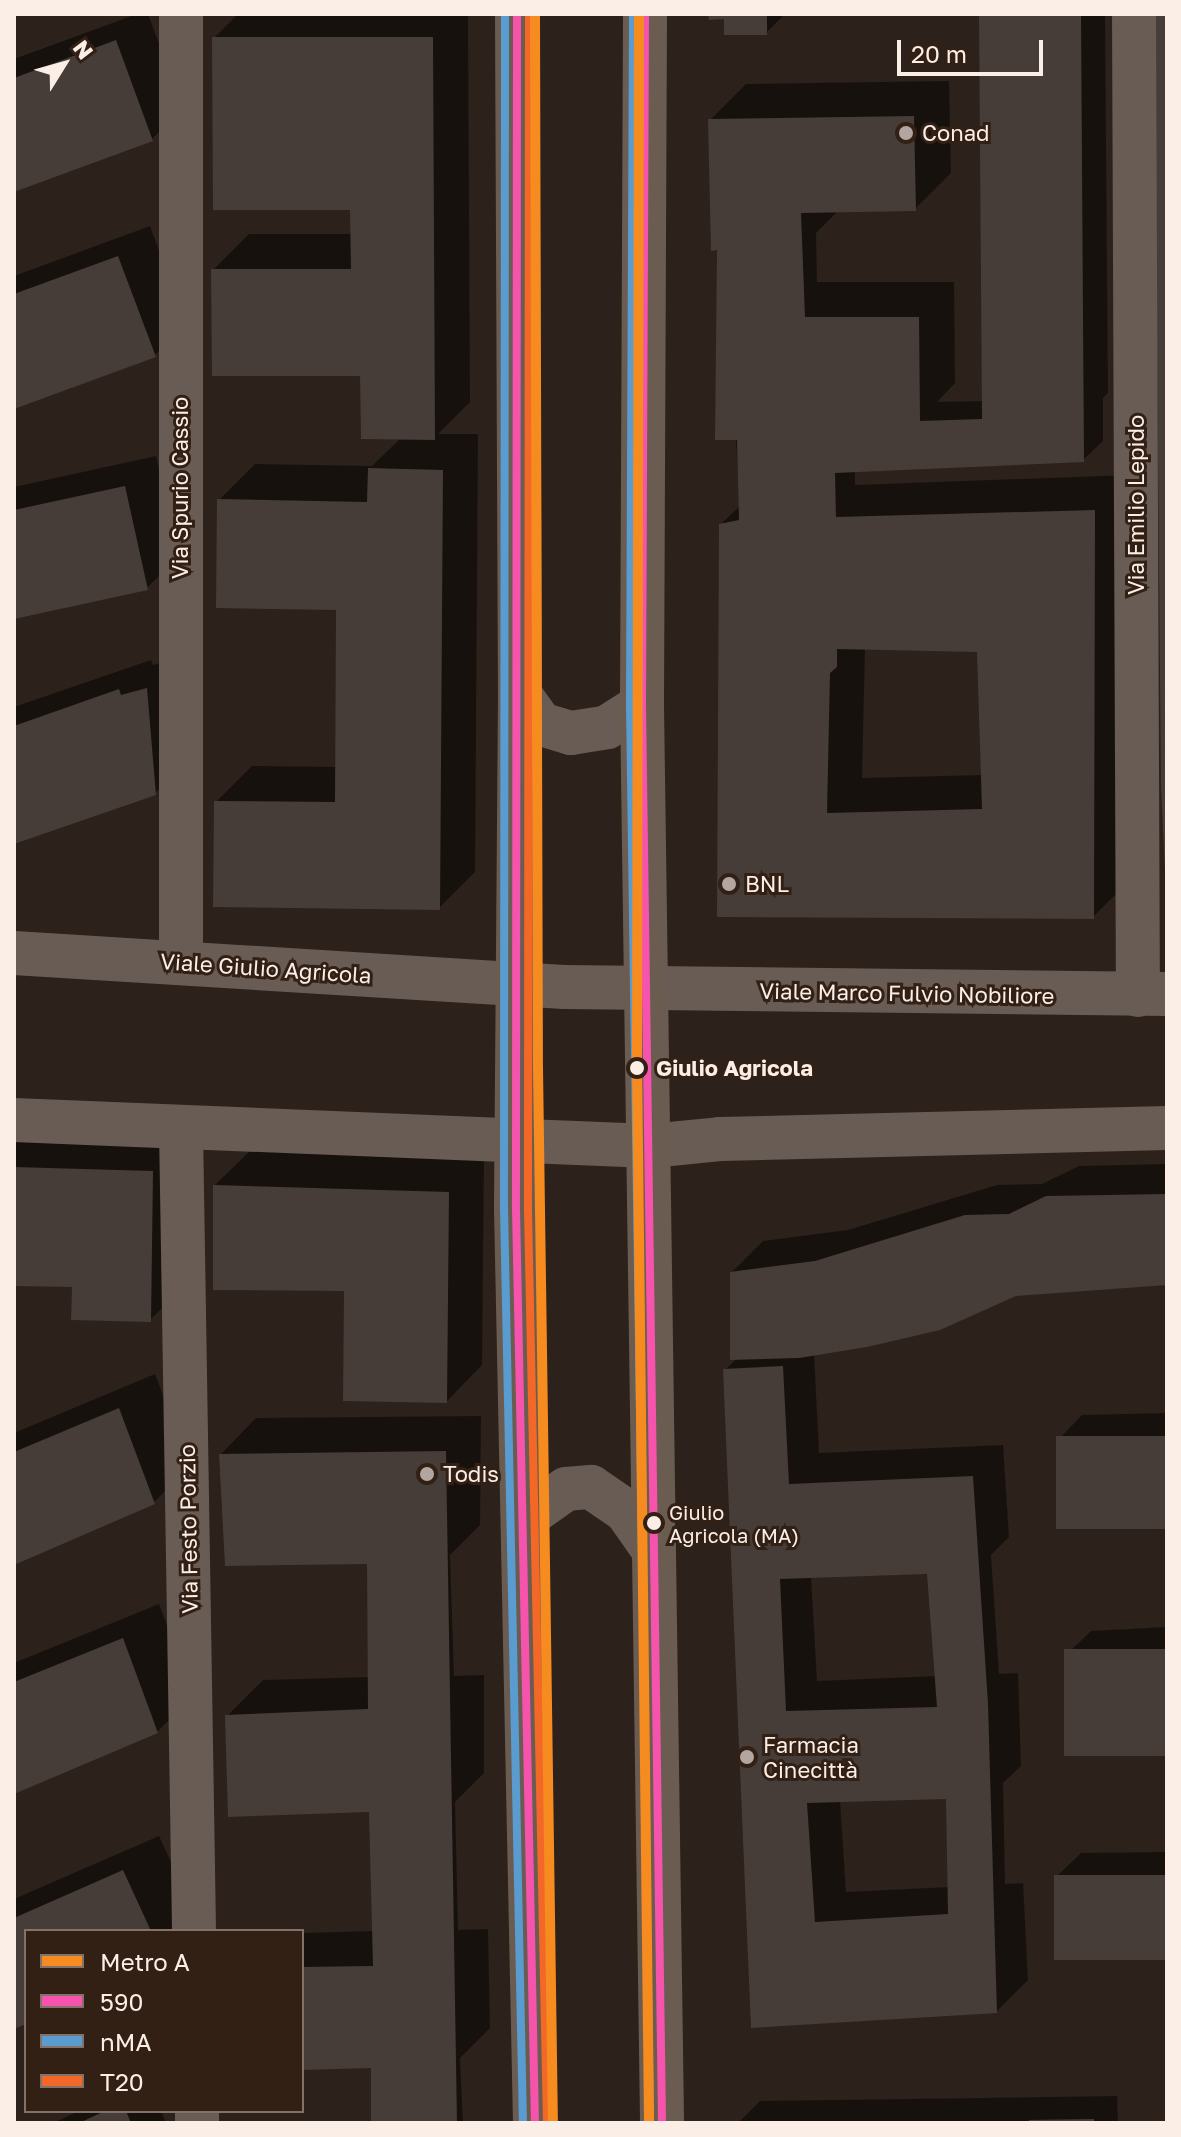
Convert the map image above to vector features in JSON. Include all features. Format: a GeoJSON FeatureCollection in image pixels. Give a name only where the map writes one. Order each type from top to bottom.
{"type":"FeatureCollection","features":[{"type":"Feature","properties":{"kind":"main road"},"geometry":{"type":"LineString","coordinates":[[517,14],[520,695],[516,1142],[535,2123]]}},
{"type":"Feature","properties":{"kind":"main road"},"geometry":{"type":"LineString","coordinates":[[645,14],[642,705],[662,2123]]}},
{"type":"Feature","properties":{"kind":"street","name":"Via Spurio Cassio"},"geometry":{"type":"LineString","coordinates":[[181,14],[181,962]]}},
{"type":"Feature","properties":{"kind":"street","name":"Via Emilio Lepido"},"geometry":{"type":"LineString","coordinates":[[1134,14],[1152,995]]}},
{"type":"Feature","properties":{"kind":"street"},"geometry":{"type":"LineString","coordinates":[[520,695],[541,724],[571,733],[607,727],[642,705]]}},
{"type":"Feature","properties":{"kind":"street","name":"Viale Giulio Agricola"},"geometry":{"type":"LineString","coordinates":[[14,953],[647,990]]}},
{"type":"Feature","properties":{"kind":"street","name":"Viale Marco Fulvio Nobiliore"},"geometry":{"type":"LineString","coordinates":[[647,990],[1152,995]]}},
{"type":"Feature","properties":{"kind":"street"},"geometry":{"type":"LineString","coordinates":[[14,1120],[650,1146],[720,1139],[1167,1128]]}},
{"type":"Feature","properties":{"kind":"street","name":"Via Festo Porzio"},"geometry":{"type":"LineString","coordinates":[[181,1128],[194,1929]]}},
{"type":"Feature","properties":{"kind":"street"},"geometry":{"type":"LineString","coordinates":[[525,1518],[566,1489],[591,1487],[626,1511],[652,1548]]}},
{"type":"Feature","properties":{"kind":"building"},"geometry":{"type":"Polygon","coordinates":[[[708,14],[767,14],[767,35],[724,35],[724,19],[709,20],[708,14]]]}},
{"type":"Feature","properties":{"kind":"building"},"geometry":{"type":"Polygon","coordinates":[[[979,14],[1081,14],[1084,462],[835,473],[836,517],[1095,510],[1094,919],[717,917],[719,524],[739,520],[737,440],[715,440],[717,250],[711,251],[708,119],[914,116],[916,211],[801,213],[805,317],[919,317],[920,421],[982,419],[979,14]],[[837,649],[837,667],[830,673],[827,813],[982,809],[977,652],[837,649]]]}},
{"type":"Feature","properties":{"kind":"building"},"geometry":{"type":"Polygon","coordinates":[[[1154,14],[1167,14],[1167,915],[1161,787],[1154,14]]]}},
{"type":"Feature","properties":{"kind":"building"},"geometry":{"type":"Polygon","coordinates":[[[212,37],[433,37],[435,440],[361,439],[360,376],[212,376],[211,269],[351,269],[350,210],[213,210],[212,37]]]}},
{"type":"Feature","properties":{"kind":"building"},"geometry":{"type":"Polygon","coordinates":[[[116,40],[153,141],[14,192],[14,78],[116,40]]]}},
{"type":"Feature","properties":{"kind":"building"},"geometry":{"type":"Polygon","coordinates":[[[118,256],[156,357],[14,409],[14,294],[118,256]]]}},
{"type":"Feature","properties":{"kind":"building"},"geometry":{"type":"Polygon","coordinates":[[[368,468],[443,470],[440,910],[213,907],[214,801],[335,802],[336,610],[216,608],[217,499],[367,502],[368,468]]]}},
{"type":"Feature","properties":{"kind":"building"},"geometry":{"type":"Polygon","coordinates":[[[125,486],[148,590],[14,619],[14,510],[125,486]]]}},
{"type":"Feature","properties":{"kind":"building"},"geometry":{"type":"Polygon","coordinates":[[[147,688],[156,795],[14,844],[14,726],[119,689],[121,695],[147,688]]]}},
{"type":"Feature","properties":{"kind":"building"},"geometry":{"type":"Polygon","coordinates":[[[14,1167],[153,1171],[151,1322],[71,1320],[72,1287],[14,1286],[14,1167]]]}},
{"type":"Feature","properties":{"kind":"building"},"geometry":{"type":"Polygon","coordinates":[[[213,1185],[449,1192],[447,1403],[343,1401],[344,1291],[213,1290],[213,1185]]]}},
{"type":"Feature","properties":{"kind":"building"},"geometry":{"type":"Polygon","coordinates":[[[1167,1194],[1167,1285],[1016,1296],[940,1330],[867,1347],[799,1358],[730,1360],[730,1272],[815,1261],[965,1215],[1009,1214],[1046,1196],[1167,1194]]]}},
{"type":"Feature","properties":{"kind":"building"},"geometry":{"type":"Polygon","coordinates":[[[783,1366],[789,1484],[973,1476],[988,1704],[997,2013],[751,2028],[723,1369],[783,1366]],[[927,1574],[780,1579],[786,1711],[937,1707],[927,1574]],[[946,1799],[807,1803],[815,1922],[948,1914],[946,1799]]]}},
{"type":"Feature","properties":{"kind":"building"},"geometry":{"type":"Polygon","coordinates":[[[119,1408],[155,1504],[14,1565],[14,1452],[119,1408]]]}},
{"type":"Feature","properties":{"kind":"building"},"geometry":{"type":"Polygon","coordinates":[[[1056,1436],[1167,1436],[1167,1529],[1056,1529],[1056,1436]]]}},
{"type":"Feature","properties":{"kind":"building"},"geometry":{"type":"Polygon","coordinates":[[[446,1451],[457,2123],[371,2123],[371,2068],[304,2070],[304,1967],[373,1966],[369,1812],[228,1817],[225,1715],[368,1709],[367,1564],[225,1566],[219,1454],[446,1451]]]}},
{"type":"Feature","properties":{"kind":"building"},"geometry":{"type":"Polygon","coordinates":[[[123,1638],[158,1733],[14,1794],[14,1682],[123,1638]]]}},
{"type":"Feature","properties":{"kind":"building"},"geometry":{"type":"Polygon","coordinates":[[[1064,1649],[1167,1649],[1167,1756],[1064,1756],[1064,1649]]]}},
{"type":"Feature","properties":{"kind":"building"},"geometry":{"type":"Polygon","coordinates":[[[123,1870],[150,1929],[24,1929],[24,2025],[14,2029],[14,1918],[123,1870]]]}},
{"type":"Feature","properties":{"kind":"building"},"geometry":{"type":"Polygon","coordinates":[[[1054,1875],[1167,1875],[1167,1960],[1054,1960],[1054,1875]]]}},
{"type":"Feature","properties":{"kind":"building"},"geometry":{"type":"Polygon","coordinates":[[[101,2113],[127,2113],[131,2123],[79,2123],[101,2113]]]}},
{"type":"Feature","properties":{"kind":"building"},"geometry":{"type":"Polygon","coordinates":[[[1094,2119],[1094,2123],[1029,2123],[1029,2120],[1094,2119]]]}},
{"type":"Feature","properties":{"kind":"metro line","name":"A"},"geometry":{"type":"LineString","coordinates":[[535,14],[538,1068],[553,2123]]}},
{"type":"Feature","properties":{"kind":"metro line","name":"A"},"geometry":{"type":"LineString","coordinates":[[639,14],[637,1061],[649,2123]]}},
{"type":"Feature","properties":{"kind":"transit line","name":"nMA"},"geometry":{"type":"LineString","coordinates":[[505,14],[504,1209],[523,2123]]}},
{"type":"Feature","properties":{"kind":"transit line","name":"590"},"geometry":{"type":"LineString","coordinates":[[517,14],[516,1209],[535,2123]]}},
{"type":"Feature","properties":{"kind":"transit line","name":"T20"},"geometry":{"type":"LineString","coordinates":[[529,14],[528,1209],[547,2123]]}},
{"type":"Feature","properties":{"kind":"transit line","name":"nMA"},"geometry":{"type":"LineString","coordinates":[[633,14],[630,705],[650,2123]]}},
{"type":"Feature","properties":{"kind":"transit line","name":"590"},"geometry":{"type":"LineString","coordinates":[[645,14],[642,705],[662,2123]]}},
{"type":"Feature","properties":{"kind":"place","name":"Conad"},"geometry":{"type":"Point","coordinates":[906,133]}},
{"type":"Feature","properties":{"kind":"place","name":"BNL"},"geometry":{"type":"Point","coordinates":[729,884]}},
{"type":"Feature","properties":{"kind":"place","name":"Giulio Agricola"},"geometry":{"type":"Point","coordinates":[637,1068]}},
{"type":"Feature","properties":{"kind":"place","name":"Todis"},"geometry":{"type":"Point","coordinates":[427,1474]}},
{"type":"Feature","properties":{"kind":"place","name":"Giulio Agricola (MA)"},"geometry":{"type":"Point","coordinates":[654,1523]}},
{"type":"Feature","properties":{"kind":"place","name":"Farmacia Cinecittà"},"geometry":{"type":"Point","coordinates":[747,1757]}}]}
